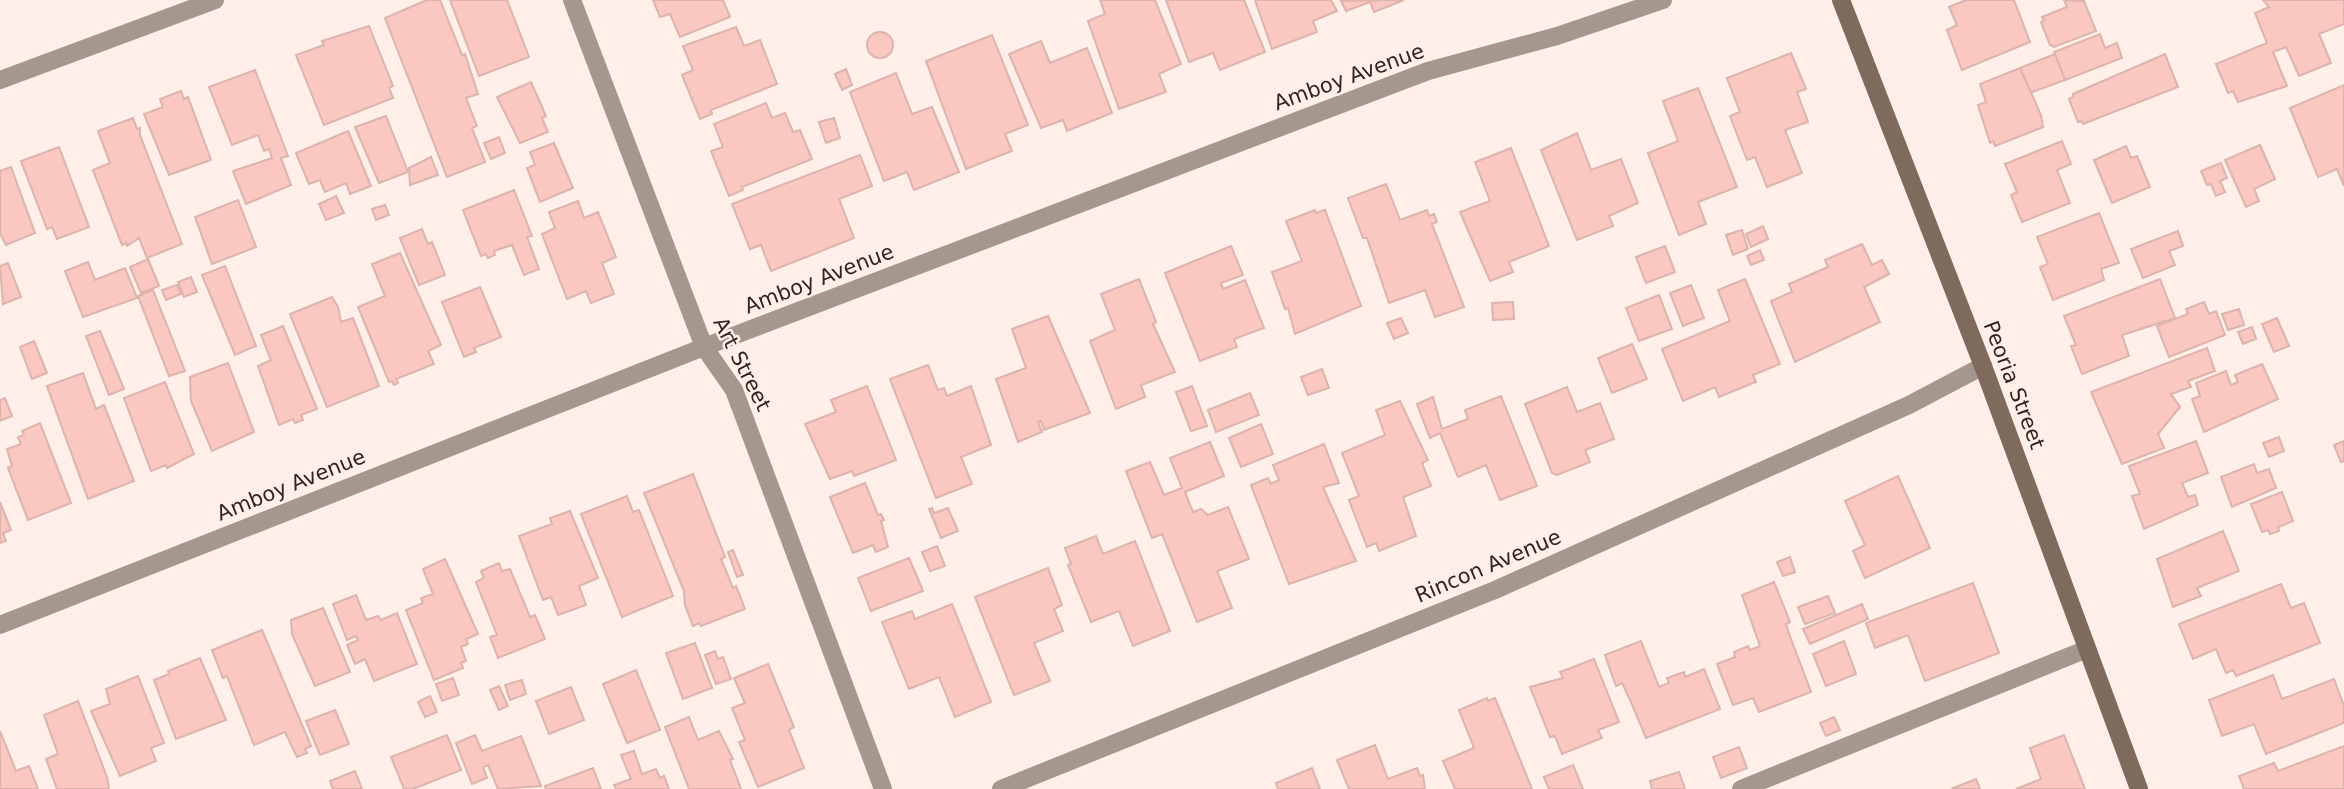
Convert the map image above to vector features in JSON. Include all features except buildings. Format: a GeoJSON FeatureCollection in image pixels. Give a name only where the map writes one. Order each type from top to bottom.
{"type":"FeatureCollection","features":[{"type":"Feature","properties":{"kind":"street"},"geometry":{"type":"LineString","coordinates":[[0,80],[215,0]]}},
{"type":"Feature","properties":{"kind":"street","name":"Art Street"},"geometry":{"type":"LineString","coordinates":[[572,0],[704,347],[734,390],[883,789]]}},
{"type":"Feature","properties":{"kind":"street","name":"Amboy Avenue"},"geometry":{"type":"LineString","coordinates":[[0,625],[704,347],[1427,71],[1557,36],[1663,0]]}},
{"type":"Feature","properties":{"kind":"street","name":"Peoria Street"},"geometry":{"type":"LineString","coordinates":[[1841,0],[1983,366],[2139,789]]}},
{"type":"Feature","properties":{"kind":"street","name":"Rincon Avenue"},"geometry":{"type":"LineString","coordinates":[[1001,789],[1496,590],[1909,405],[1983,366]]}},
{"type":"Feature","properties":{"kind":"street"},"geometry":{"type":"LineString","coordinates":[[1741,789],[2087,649]]}}]}
